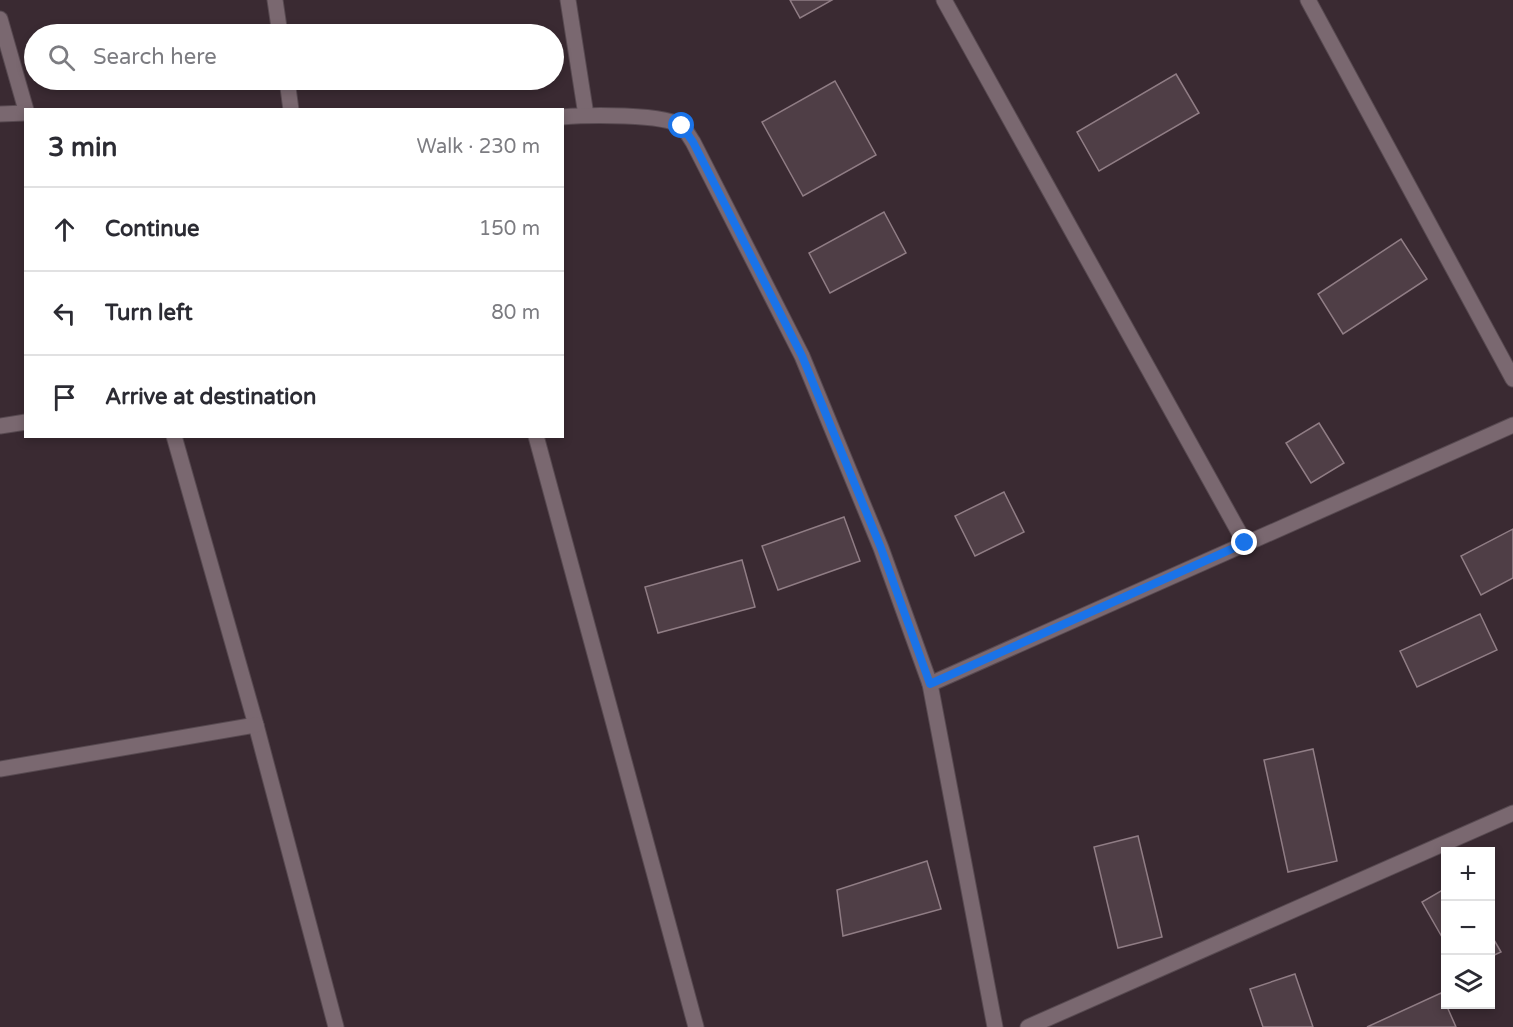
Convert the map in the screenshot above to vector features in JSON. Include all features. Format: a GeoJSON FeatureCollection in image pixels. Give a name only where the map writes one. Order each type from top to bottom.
{"type":"FeatureCollection","features":[{"type":"Feature","properties":{"kind":"street"},"geometry":{"type":"LineString","coordinates":[[275,0],[279,24]]}},
{"type":"Feature","properties":{"kind":"street"},"geometry":{"type":"LineString","coordinates":[[568,0],[586,116]]}},
{"type":"Feature","properties":{"kind":"street"},"geometry":{"type":"LineString","coordinates":[[944,0],[1245,543]]}},
{"type":"Feature","properties":{"kind":"street"},"geometry":{"type":"LineString","coordinates":[[1308,0],[1513,379]]}},
{"type":"Feature","properties":{"kind":"street"},"geometry":{"type":"LineString","coordinates":[[0,19],[25,108]]}},
{"type":"Feature","properties":{"kind":"street"},"geometry":{"type":"LineString","coordinates":[[288,90],[291,108]]}},
{"type":"Feature","properties":{"kind":"street"},"geometry":{"type":"LineString","coordinates":[[0,114],[24,111]]}},
{"type":"Feature","properties":{"kind":"street"},"geometry":{"type":"LineString","coordinates":[[564,117],[662,119],[682,126],[693,142],[802,356],[881,548],[930,684],[995,1027]]}},
{"type":"Feature","properties":{"kind":"street"},"geometry":{"type":"LineString","coordinates":[[0,426],[24,422]]}},
{"type":"Feature","properties":{"kind":"street"},"geometry":{"type":"LineString","coordinates":[[930,684],[1513,424]]}},
{"type":"Feature","properties":{"kind":"street"},"geometry":{"type":"LineString","coordinates":[[175,438],[256,725],[336,1027]]}},
{"type":"Feature","properties":{"kind":"street"},"geometry":{"type":"LineString","coordinates":[[537,438],[696,1027]]}},
{"type":"Feature","properties":{"kind":"street"},"geometry":{"type":"LineString","coordinates":[[0,769],[256,725]]}},
{"type":"Feature","properties":{"kind":"street"},"geometry":{"type":"LineString","coordinates":[[1028,1027],[1513,813]]}},
{"type":"Feature","properties":{"kind":"building"},"geometry":{"type":"Polygon","coordinates":[[[790,0],[832,0],[800,18],[790,0]]]}},
{"type":"Feature","properties":{"kind":"building"},"geometry":{"type":"Polygon","coordinates":[[[1176,74],[1199,113],[1099,171],[1077,132],[1176,74]]]}},
{"type":"Feature","properties":{"kind":"building"},"geometry":{"type":"Polygon","coordinates":[[[835,81],[876,155],[803,196],[762,122],[835,81]]]}},
{"type":"Feature","properties":{"kind":"building"},"geometry":{"type":"Polygon","coordinates":[[[884,212],[906,253],[830,293],[809,253],[884,212]]]}},
{"type":"Feature","properties":{"kind":"building"},"geometry":{"type":"Polygon","coordinates":[[[1401,239],[1427,279],[1343,334],[1318,294],[1401,239]]]}},
{"type":"Feature","properties":{"kind":"building"},"geometry":{"type":"Polygon","coordinates":[[[1319,423],[1344,463],[1311,483],[1286,443],[1319,423]]]}},
{"type":"Feature","properties":{"kind":"building"},"geometry":{"type":"Polygon","coordinates":[[[1004,492],[1024,532],[975,556],[955,516],[1004,492]]]}},
{"type":"Feature","properties":{"kind":"building"},"geometry":{"type":"Polygon","coordinates":[[[844,517],[860,561],[778,590],[762,546],[844,517]]]}},
{"type":"Feature","properties":{"kind":"building"},"geometry":{"type":"Polygon","coordinates":[[[1513,529],[1513,578],[1481,595],[1461,556],[1513,529]]]}},
{"type":"Feature","properties":{"kind":"building"},"geometry":{"type":"Polygon","coordinates":[[[742,560],[755,607],[658,633],[645,587],[742,560]]]}},
{"type":"Feature","properties":{"kind":"building"},"geometry":{"type":"Polygon","coordinates":[[[1480,614],[1497,650],[1417,687],[1400,651],[1480,614]]]}},
{"type":"Feature","properties":{"kind":"building"},"geometry":{"type":"Polygon","coordinates":[[[1313,749],[1337,861],[1288,872],[1264,760],[1313,749]]]}},
{"type":"Feature","properties":{"kind":"building"},"geometry":{"type":"Polygon","coordinates":[[[1138,836],[1162,937],[1118,948],[1094,847],[1138,836]]]}},
{"type":"Feature","properties":{"kind":"building"},"geometry":{"type":"Polygon","coordinates":[[[927,861],[941,909],[843,936],[837,890],[927,861]]]}},
{"type":"Feature","properties":{"kind":"building"},"geometry":{"type":"Polygon","coordinates":[[[1441,891],[1441,935],[1422,902],[1441,891]]]}},
{"type":"Feature","properties":{"kind":"building"},"geometry":{"type":"Polygon","coordinates":[[[1495,942],[1501,952],[1495,955],[1495,942]]]}},
{"type":"Feature","properties":{"kind":"building"},"geometry":{"type":"Polygon","coordinates":[[[1295,974],[1313,1027],[1263,1027],[1250,989],[1295,974]]]}},
{"type":"Feature","properties":{"kind":"building"},"geometry":{"type":"Polygon","coordinates":[[[1441,993],[1441,1009],[1448,1009],[1456,1027],[1367,1027],[1441,993]]]}},
{"type":"Feature","properties":{"kind":"route"},"geometry":{"type":"LineString","coordinates":[[682,126],[693,142],[802,356],[881,548],[930,684],[1245,543]]}}]}
